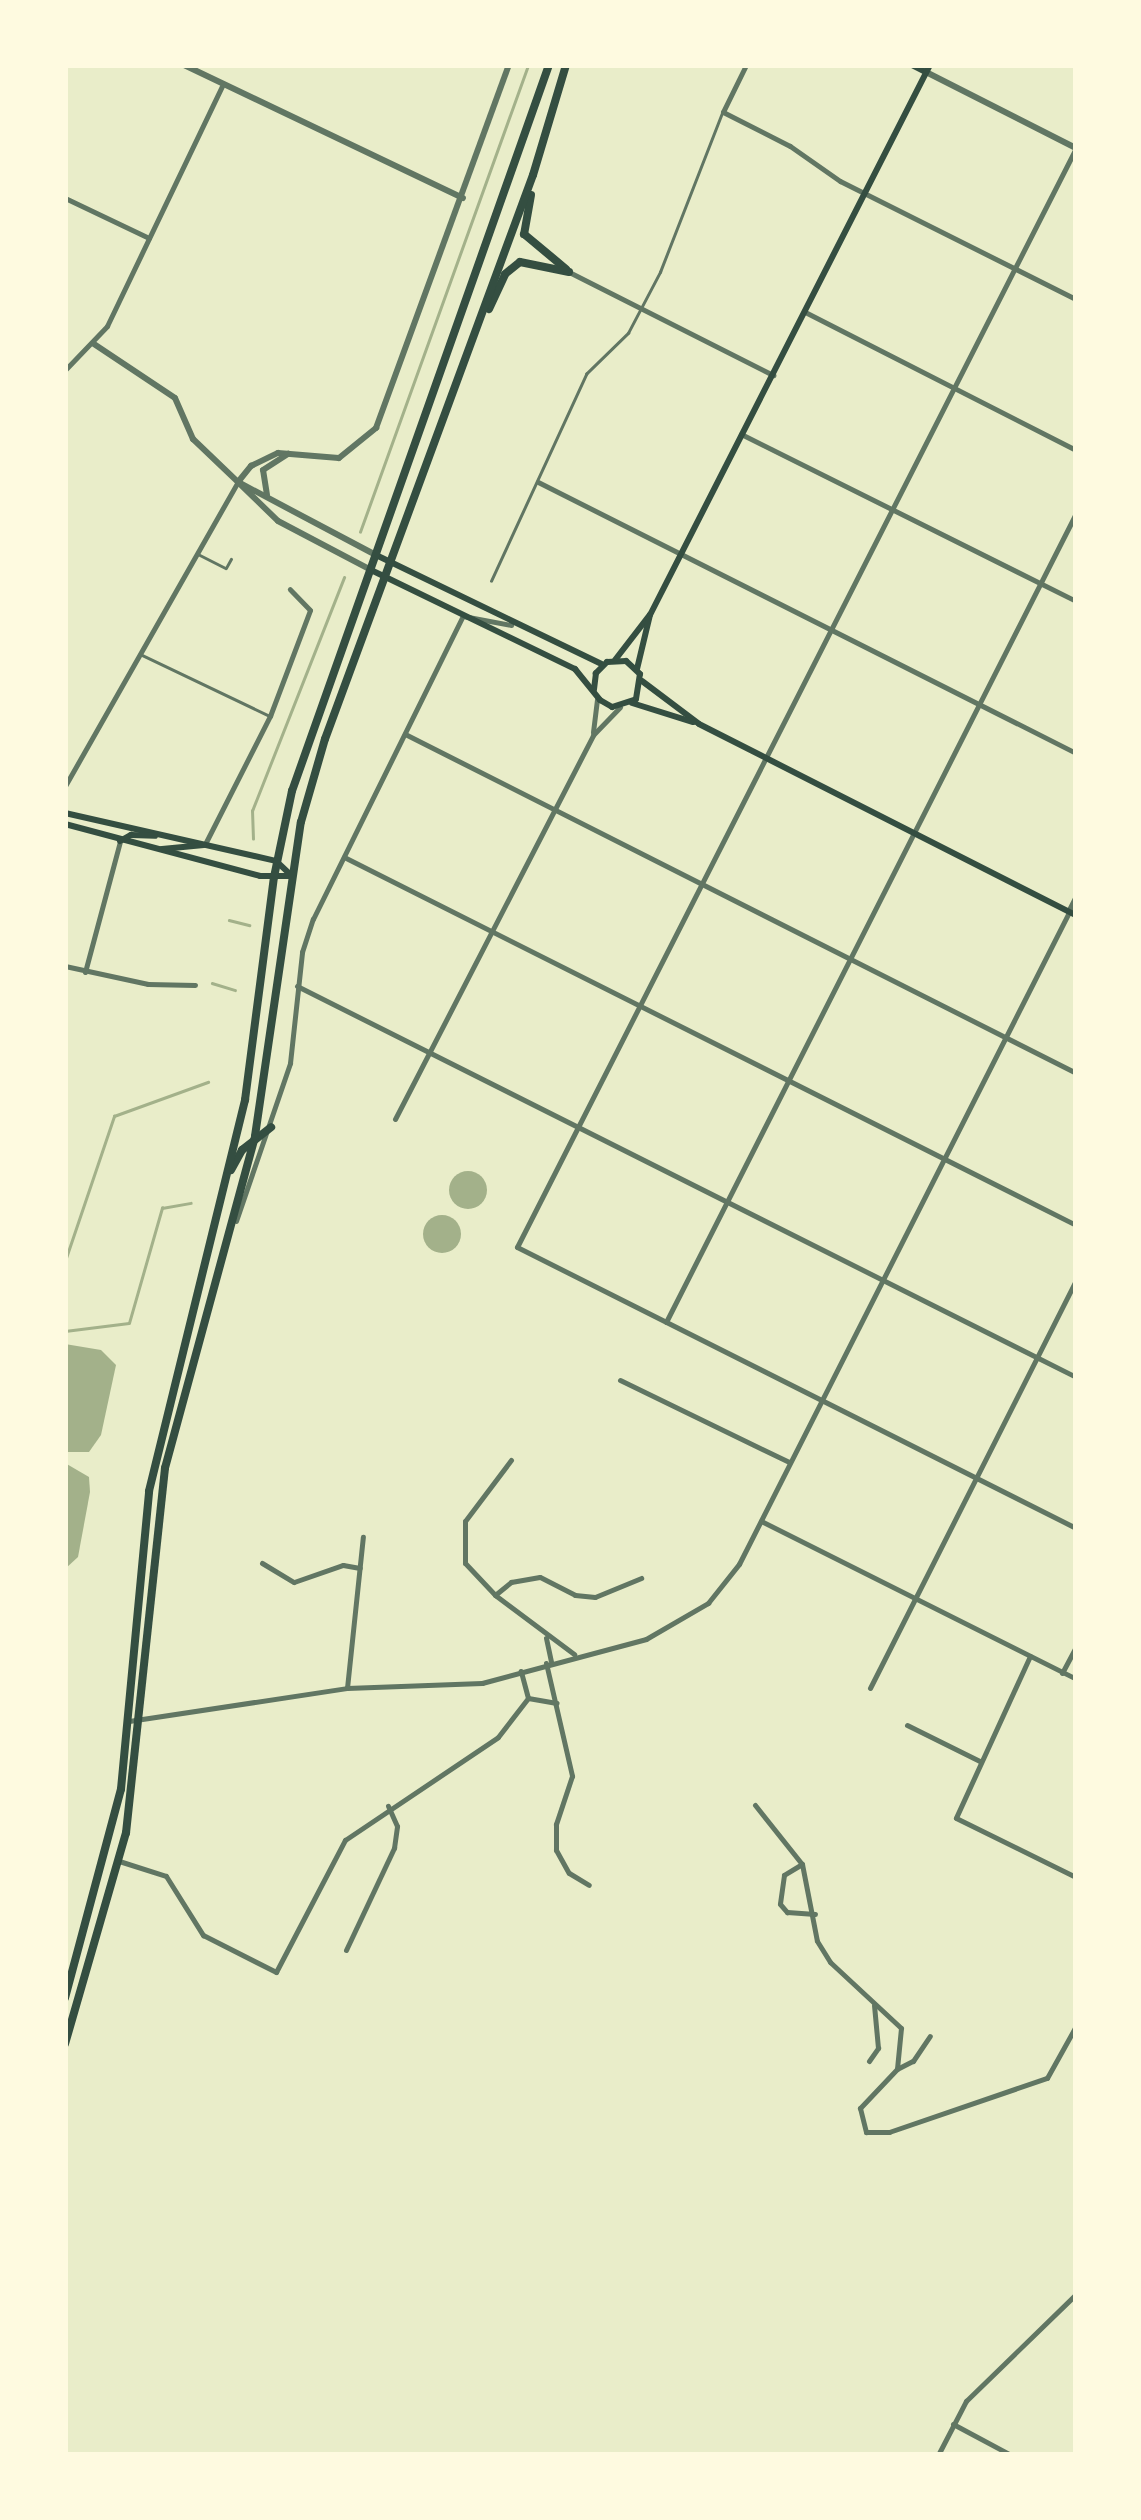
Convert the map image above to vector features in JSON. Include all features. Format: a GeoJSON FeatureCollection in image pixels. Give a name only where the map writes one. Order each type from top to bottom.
{"type":"FeatureCollection","features":[{"type":"Feature","properties":{"kind":"highway"},"geometry":{"type":"LineString","coordinates":[[65,1998],[107,1856],[129,1720],[143,1522],[251,1062],[276,861],[302,758],[549,65]]}},
{"type":"Feature","properties":{"kind":"highway"},"geometry":{"type":"LineString","coordinates":[[65,2044],[67,2026],[119,1861],[142,1718],[164,1468],[255,1136],[291,876],[315,770],[533,175],[566,65]]}},
{"type":"Feature","properties":{"kind":"highway"},"geometry":{"type":"LineString","coordinates":[[533,175],[524,234],[569,272]]}},
{"type":"Feature","properties":{"kind":"highway"},"geometry":{"type":"LineString","coordinates":[[463,368],[513,265],[526,259],[569,272]]}},
{"type":"Feature","properties":{"kind":"highway"},"geometry":{"type":"LineString","coordinates":[[220,1193],[255,1136],[271,1127]]}},
{"type":"Feature","properties":{"kind":"main road"},"geometry":{"type":"LineString","coordinates":[[376,554],[511,624],[602,664],[614,660],[650,614],[928,68],[912,65]]}},
{"type":"Feature","properties":{"kind":"main road"},"geometry":{"type":"LineString","coordinates":[[370,570],[575,668],[596,693],[620,707],[632,703],[700,724]]}},
{"type":"Feature","properties":{"kind":"main road"},"geometry":{"type":"LineString","coordinates":[[650,614],[637,669],[642,681],[700,724],[912,835],[1073,913]]}},
{"type":"Feature","properties":{"kind":"main road"},"geometry":{"type":"LineString","coordinates":[[614,660],[637,669]]}},
{"type":"Feature","properties":{"kind":"main road"},"geometry":{"type":"LineString","coordinates":[[596,693],[602,664]]}},
{"type":"Feature","properties":{"kind":"main road"},"geometry":{"type":"LineString","coordinates":[[632,703],[642,681]]}},
{"type":"Feature","properties":{"kind":"main road"},"geometry":{"type":"LineString","coordinates":[[65,813],[276,861],[291,876]]}},
{"type":"Feature","properties":{"kind":"main road"},"geometry":{"type":"LineString","coordinates":[[65,824],[120,842],[274,878],[291,876]]}},
{"type":"Feature","properties":{"kind":"main road"},"geometry":{"type":"LineString","coordinates":[[120,842],[131,834],[165,835]]}},
{"type":"Feature","properties":{"kind":"main road"},"geometry":{"type":"LineString","coordinates":[[154,849],[205,845]]}},
{"type":"Feature","properties":{"kind":"street"},"geometry":{"type":"LineString","coordinates":[[184,65],[463,198]]}},
{"type":"Feature","properties":{"kind":"street"},"geometry":{"type":"LineString","coordinates":[[65,786],[238,482],[264,457],[289,454],[339,458],[376,428],[463,198],[508,65]]}},
{"type":"Feature","properties":{"kind":"street"},"geometry":{"type":"LineString","coordinates":[[746,65],[723,112],[866,193],[1076,299]]}},
{"type":"Feature","properties":{"kind":"street"},"geometry":{"type":"LineString","coordinates":[[928,68],[1076,148],[517,1247],[1076,1528]]}},
{"type":"Feature","properties":{"kind":"street"},"geometry":{"type":"LineString","coordinates":[[65,370],[94,344],[224,84]]}},
{"type":"Feature","properties":{"kind":"street"},"geometry":{"type":"LineString","coordinates":[[65,198],[148,238]]}},
{"type":"Feature","properties":{"kind":"street"},"geometry":{"type":"LineString","coordinates":[[569,272],[773,375]]}},
{"type":"Feature","properties":{"kind":"street"},"geometry":{"type":"LineString","coordinates":[[804,312],[1076,450]]}},
{"type":"Feature","properties":{"kind":"street"},"geometry":{"type":"LineString","coordinates":[[94,344],[174,398],[193,439],[278,521],[370,570]]}},
{"type":"Feature","properties":{"kind":"street"},"geometry":{"type":"LineString","coordinates":[[741,434],[1076,601]]}},
{"type":"Feature","properties":{"kind":"street"},"geometry":{"type":"LineString","coordinates":[[276,506],[260,477],[289,454]]}},
{"type":"Feature","properties":{"kind":"street"},"geometry":{"type":"LineString","coordinates":[[238,482],[276,506],[376,554]]}},
{"type":"Feature","properties":{"kind":"street"},"geometry":{"type":"LineString","coordinates":[[538,482],[1076,753]]}},
{"type":"Feature","properties":{"kind":"street"},"geometry":{"type":"LineString","coordinates":[[666,1322],[1076,512]]}},
{"type":"Feature","properties":{"kind":"street"},"geometry":{"type":"LineString","coordinates":[[205,845],[270,716],[310,610],[290,589]]}},
{"type":"Feature","properties":{"kind":"street"},"geometry":{"type":"LineString","coordinates":[[226,1240],[271,1127],[290,1063],[298,986],[314,919],[463,616],[511,624]]}},
{"type":"Feature","properties":{"kind":"street"},"geometry":{"type":"LineString","coordinates":[[592,735],[596,693]]}},
{"type":"Feature","properties":{"kind":"street"},"geometry":{"type":"LineString","coordinates":[[395,1118],[592,735],[620,707]]}},
{"type":"Feature","properties":{"kind":"street"},"geometry":{"type":"LineString","coordinates":[[405,734],[1076,1073]]}},
{"type":"Feature","properties":{"kind":"street"},"geometry":{"type":"LineString","coordinates":[[84,972],[120,842]]}},
{"type":"Feature","properties":{"kind":"street"},"geometry":{"type":"LineString","coordinates":[[344,857],[1076,1225]]}},
{"type":"Feature","properties":{"kind":"street"},"geometry":{"type":"LineString","coordinates":[[129,1720],[347,1688],[448,1688],[646,1639],[708,1602],[731,1578],[761,1521],[1073,913],[1076,898]]}},
{"type":"Feature","properties":{"kind":"street"},"geometry":{"type":"LineString","coordinates":[[65,966],[84,972],[195,985]]}},
{"type":"Feature","properties":{"kind":"street"},"geometry":{"type":"LineString","coordinates":[[298,986],[1076,1377]]}},
{"type":"Feature","properties":{"kind":"street"},"geometry":{"type":"LineString","coordinates":[[870,1688],[1076,1282]]}},
{"type":"Feature","properties":{"kind":"street"},"geometry":{"type":"LineString","coordinates":[[620,1380],[789,1462]]}},
{"type":"Feature","properties":{"kind":"street"},"geometry":{"type":"LineString","coordinates":[[511,1460],[465,1521],[461,1537],[466,1563],[496,1595],[574,1654]]}},
{"type":"Feature","properties":{"kind":"street"},"geometry":{"type":"LineString","coordinates":[[761,1521],[1076,1680]]}},
{"type":"Feature","properties":{"kind":"street"},"geometry":{"type":"LineString","coordinates":[[347,1688],[363,1537]]}},
{"type":"Feature","properties":{"kind":"street"},"geometry":{"type":"LineString","coordinates":[[262,1563],[294,1582],[343,1565],[360,1568]]}},
{"type":"Feature","properties":{"kind":"street"},"geometry":{"type":"LineString","coordinates":[[496,1595],[510,1582],[540,1577],[575,1595],[595,1597],[641,1578]]}},
{"type":"Feature","properties":{"kind":"street"},"geometry":{"type":"LineString","coordinates":[[545,1635],[572,1776],[556,1824],[556,1850],[569,1873],[589,1886]]}},
{"type":"Feature","properties":{"kind":"street"},"geometry":{"type":"LineString","coordinates":[[1062,1673],[1076,1646]]}},
{"type":"Feature","properties":{"kind":"street"},"geometry":{"type":"LineString","coordinates":[[1030,1656],[957,1811],[960,1822],[1076,1877]]}},
{"type":"Feature","properties":{"kind":"street"},"geometry":{"type":"LineString","coordinates":[[521,1671],[528,1698]]}},
{"type":"Feature","properties":{"kind":"street"},"geometry":{"type":"LineString","coordinates":[[528,1698],[557,1703]]}},
{"type":"Feature","properties":{"kind":"street"},"geometry":{"type":"LineString","coordinates":[[119,1861],[166,1876],[203,1935],[276,1972],[332,1857],[388,1806],[474,1757],[528,1698]]}},
{"type":"Feature","properties":{"kind":"street"},"geometry":{"type":"LineString","coordinates":[[907,1725],[980,1761]]}},
{"type":"Feature","properties":{"kind":"street"},"geometry":{"type":"LineString","coordinates":[[755,1805],[802,1864],[818,1941],[830,1962],[901,2028],[897,2069]]}},
{"type":"Feature","properties":{"kind":"street"},"geometry":{"type":"LineString","coordinates":[[346,1950],[394,1848],[397,1826],[388,1806]]}},
{"type":"Feature","properties":{"kind":"street"},"geometry":{"type":"LineString","coordinates":[[802,1864],[784,1875],[780,1904],[787,1912],[814,1914]]}},
{"type":"Feature","properties":{"kind":"street"},"geometry":{"type":"LineString","coordinates":[[869,2061],[879,2030],[874,2002]]}},
{"type":"Feature","properties":{"kind":"street"},"geometry":{"type":"LineString","coordinates":[[930,2036],[913,2062],[897,2069],[860,2108],[861,2126],[874,2135],[1047,2078],[1076,2026]]}},
{"type":"Feature","properties":{"kind":"street"},"geometry":{"type":"LineString","coordinates":[[938,2455],[966,2401],[1076,2294]]}},
{"type":"Feature","properties":{"kind":"street"},"geometry":{"type":"LineString","coordinates":[[953,2424],[1011,2455]]}},
{"type":"Feature","properties":{"kind":"lane"},"geometry":{"type":"LineString","coordinates":[[490,581],[586,374],[642,310],[723,112]]}},
{"type":"Feature","properties":{"kind":"lane"},"geometry":{"type":"LineString","coordinates":[[197,554],[226,568],[230,559]]}},
{"type":"Feature","properties":{"kind":"lane"},"geometry":{"type":"LineString","coordinates":[[141,654],[270,716]]}},
{"type":"Feature","properties":{"kind":"shaded area"},"geometry":{"type":"Polygon","coordinates":[[[468,1171],[482,1176],[487,1190],[482,1204],[468,1209],[454,1204],[449,1190],[454,1176],[468,1171]]]}},
{"type":"Feature","properties":{"kind":"shaded area"},"geometry":{"type":"Polygon","coordinates":[[[442,1215],[456,1220],[461,1234],[456,1248],[442,1253],[428,1248],[423,1234],[428,1220],[442,1215]]]}},
{"type":"Feature","properties":{"kind":"shaded area"},"geometry":{"type":"Polygon","coordinates":[[[65,1344],[101,1350],[116,1365],[101,1435],[89,1452],[65,1452],[65,1344]]]}},
{"type":"Feature","properties":{"kind":"shaded area"},"geometry":{"type":"Polygon","coordinates":[[[65,1463],[89,1477],[90,1492],[78,1557],[65,1569],[65,1463]]]}},
{"type":"Feature","properties":{"kind":"waterway"},"geometry":{"type":"LineString","coordinates":[[360,532],[528,65]]}},
{"type":"Feature","properties":{"kind":"waterway"},"geometry":{"type":"LineString","coordinates":[[253,839],[252,811],[344,578]]}},
{"type":"Feature","properties":{"kind":"waterway"},"geometry":{"type":"LineString","coordinates":[[229,920],[249,925]]}},
{"type":"Feature","properties":{"kind":"waterway"},"geometry":{"type":"LineString","coordinates":[[212,983],[235,990]]}},
{"type":"Feature","properties":{"kind":"waterway"},"geometry":{"type":"LineString","coordinates":[[65,1261],[114,1116],[208,1082]]}},
{"type":"Feature","properties":{"kind":"waterway"},"geometry":{"type":"LineString","coordinates":[[65,1331],[129,1323],[162,1208],[191,1203]]}}]}
